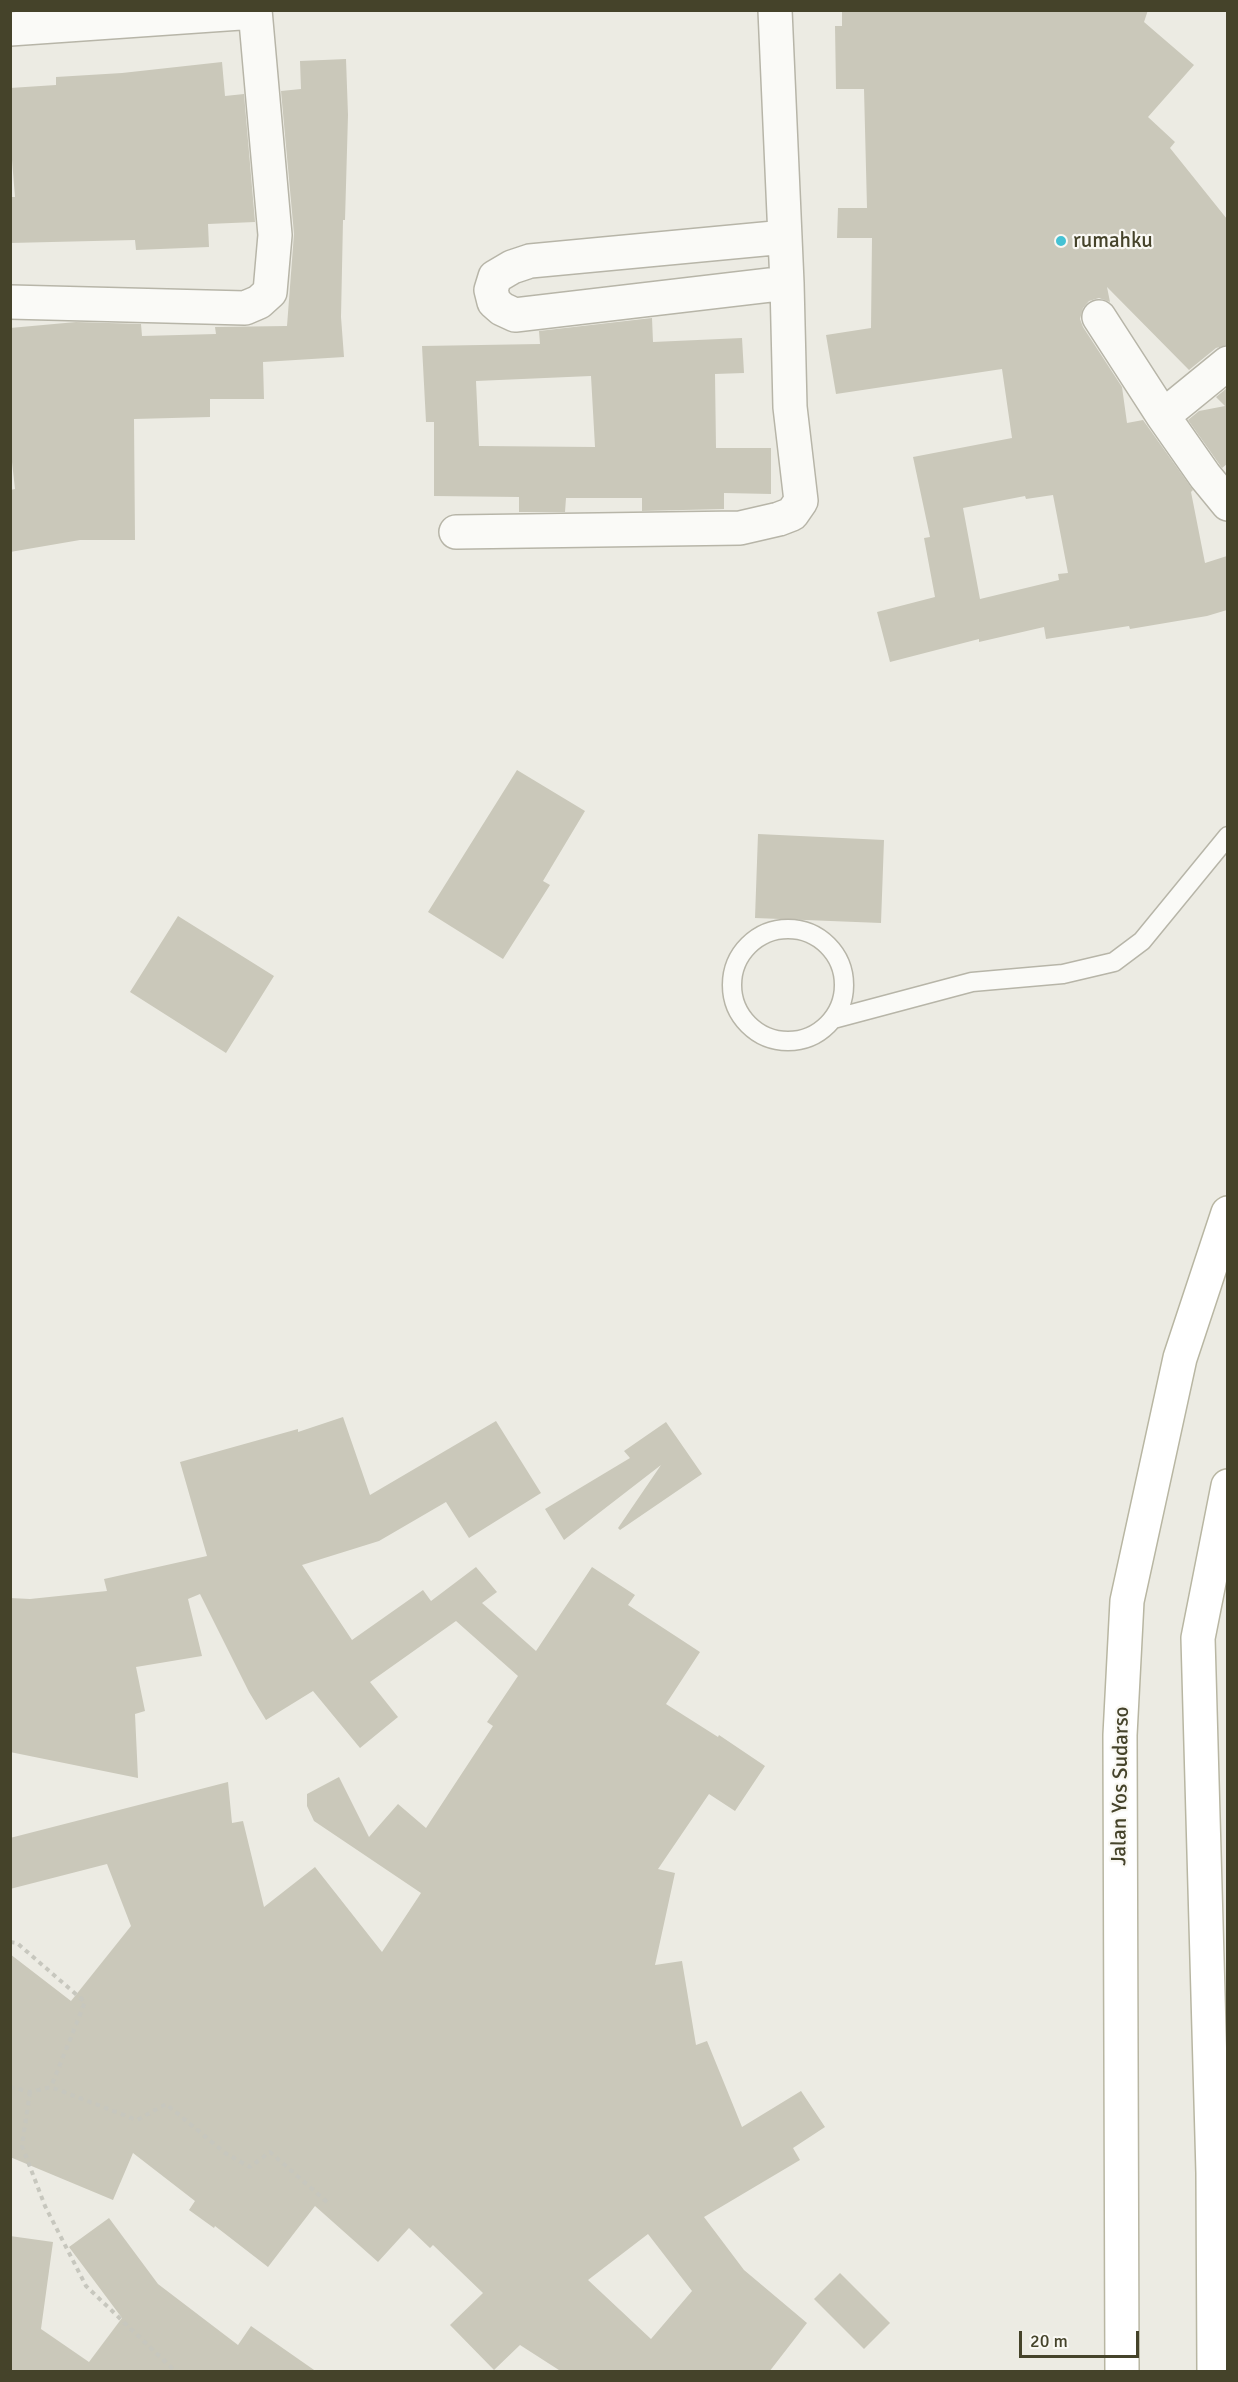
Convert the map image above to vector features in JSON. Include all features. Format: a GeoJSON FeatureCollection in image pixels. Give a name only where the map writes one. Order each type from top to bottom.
{"type":"FeatureCollection","features":[{"type":"Feature","properties":{"kind":"main road","name":"Jalan Yos Sudarso"},"geometry":{"type":"LineString","coordinates":[[1122,2372],[1120,1735],[1127,1601],[1180,1358],[1227,1213]]}},
{"type":"Feature","properties":{"kind":"main road"},"geometry":{"type":"LineString","coordinates":[[1214,2372],[1220,2172],[1198,1638],[1226,1496]]}},
{"type":"Feature","properties":{"kind":"street"},"geometry":{"type":"LineString","coordinates":[[456,532],[740,528],[792,514],[801,501],[790,407],[775,10]]}},
{"type":"Feature","properties":{"kind":"street"},"geometry":{"type":"LineString","coordinates":[[10,29],[255,11],[275,235],[270,292],[259,302],[245,308],[10,302]]}},
{"type":"Feature","properties":{"kind":"street"},"geometry":{"type":"LineString","coordinates":[[785,237],[530,261],[512,267],[495,277],[491,290],[494,302],[515,315],[787,283]]}},
{"type":"Feature","properties":{"kind":"street"},"geometry":{"type":"LineString","coordinates":[[1099,317],[1163,416],[1227,504]]}},
{"type":"Feature","properties":{"kind":"street"},"geometry":{"type":"LineString","coordinates":[[1163,416],[1227,363]]}},
{"type":"Feature","properties":{"kind":"lane"},"geometry":{"type":"LineString","coordinates":[[833,1019],[842,1001],[844,982],[840,963],[830,948],[817,936],[800,930],[782,929],[765,933],[750,943],[738,957],[732,973],[731,991],[736,1008],[747,1025],[763,1036],[782,1042],[801,1041],[819,1033],[833,1019],[972,982],[1063,974],[1114,962],[1142,941],[1227,836]]}},
{"type":"Feature","properties":{"kind":"path"},"geometry":{"type":"LineString","coordinates":[[10,1942],[17,1943],[85,2002],[51,2087]]}},
{"type":"Feature","properties":{"kind":"path"},"geometry":{"type":"LineString","coordinates":[[10,2087],[30,2092],[51,2087],[136,2120],[166,2104],[225,2153],[250,2167],[270,2152],[327,2202]]}},
{"type":"Feature","properties":{"kind":"path"},"geometry":{"type":"LineString","coordinates":[[30,2092],[22,2146],[45,2206],[86,2286],[176,2372]]}},
{"type":"Feature","properties":{"kind":"building"},"geometry":{"type":"Polygon","coordinates":[[[842,10],[1148,10],[1144,22],[1194,65],[1148,117],[1175,142],[1170,148],[1227,219],[1227,345],[1216,348],[1189,370],[1107,287],[1110,302],[1099,298],[1089,301],[1083,308],[1080,319],[1122,387],[1127,423],[1143,420],[1193,490],[1191,492],[1205,563],[1227,556],[1227,610],[1207,616],[1130,629],[1129,626],[1046,639],[1044,627],[979,642],[979,639],[890,662],[877,612],[935,597],[924,538],[930,537],[913,457],[1012,438],[1002,369],[836,394],[826,335],[871,328],[872,238],[837,238],[838,208],[867,208],[864,89],[836,89],[835,26],[842,26],[842,10]],[[1053,495],[1026,499],[1025,496],[963,508],[980,599],[1059,580],[1058,574],[1068,573],[1053,495]]]}},
{"type":"Feature","properties":{"kind":"building"},"geometry":{"type":"Polygon","coordinates":[[[346,59],[348,115],[341,317],[344,357],[263,362],[264,399],[210,399],[210,417],[134,419],[135,540],[80,540],[10,552],[10,490],[15,489],[10,444],[10,328],[76,322],[141,324],[142,336],[216,334],[215,327],[287,326],[294,234],[281,91],[301,89],[300,61],[346,59]]]}},
{"type":"Feature","properties":{"kind":"building"},"geometry":{"type":"Polygon","coordinates":[[[222,62],[225,96],[244,94],[255,222],[208,224],[209,247],[136,250],[135,240],[10,243],[10,197],[15,197],[10,135],[10,88],[56,85],[56,77],[122,73],[222,62]]]}},
{"type":"Feature","properties":{"kind":"building"},"geometry":{"type":"Polygon","coordinates":[[[652,318],[653,342],[742,338],[744,373],[715,374],[716,448],[771,448],[771,494],[724,493],[724,509],[642,511],[642,498],[566,498],[565,512],[519,512],[519,497],[434,496],[434,422],[426,422],[422,346],[540,344],[539,331],[652,318]],[[591,376],[476,381],[479,446],[595,447],[591,376]]]}},
{"type":"Feature","properties":{"kind":"building"},"geometry":{"type":"Polygon","coordinates":[[[1227,388],[1227,464],[1222,468],[1188,420],[1199,411],[1225,406],[1216,397],[1227,388]]]}},
{"type":"Feature","properties":{"kind":"building"},"geometry":{"type":"Polygon","coordinates":[[[517,770],[585,811],[543,881],[550,885],[503,959],[428,912],[517,770]]]}},
{"type":"Feature","properties":{"kind":"building"},"geometry":{"type":"Polygon","coordinates":[[[758,834],[884,840],[881,923],[755,918],[758,834]]]}},
{"type":"Feature","properties":{"kind":"building"},"geometry":{"type":"Polygon","coordinates":[[[178,916],[274,976],[226,1053],[130,992],[178,916]]]}},
{"type":"Feature","properties":{"kind":"building"},"geometry":{"type":"Polygon","coordinates":[[[343,1417],[370,1495],[496,1421],[541,1493],[469,1538],[446,1502],[379,1541],[302,1565],[352,1640],[423,1590],[431,1601],[476,1567],[497,1592],[482,1603],[536,1651],[592,1567],[635,1595],[628,1605],[700,1652],[666,1704],[718,1737],[719,1735],[765,1766],[735,1811],[709,1794],[658,1869],[675,1873],[655,1965],[682,1961],[696,2045],[707,2041],[742,2127],[801,2091],[825,2127],[793,2148],[800,2160],[704,2217],[744,2270],[807,2323],[769,2372],[562,2372],[520,2345],[494,2370],[450,2325],[483,2293],[433,2245],[430,2248],[409,2228],[378,2262],[315,2206],[268,2267],[215,2226],[214,2228],[189,2210],[195,2201],[133,2153],[113,2200],[10,2157],[10,1954],[71,2001],[131,1926],[107,1864],[10,1889],[10,1838],[228,1782],[232,1823],[243,1821],[264,1907],[315,1867],[382,1952],[421,1893],[314,1821],[307,1806],[307,1794],[339,1777],[369,1837],[398,1804],[426,1828],[493,1726],[487,1722],[518,1676],[456,1621],[370,1682],[398,1717],[360,1748],[313,1691],[266,1720],[249,1692],[200,1594],[188,1599],[202,1656],[136,1667],[145,1711],[135,1714],[138,1778],[10,1752],[10,1598],[30,1599],[107,1591],[104,1579],[207,1556],[180,1462],[298,1429],[298,1432],[343,1417]],[[648,2234],[588,2280],[651,2339],[692,2291],[648,2234]]]}},
{"type":"Feature","properties":{"kind":"building"},"geometry":{"type":"Polygon","coordinates":[[[666,1422],[702,1474],[620,1530],[618,1528],[661,1465],[564,1540],[545,1509],[630,1458],[624,1451],[666,1422]]]}},
{"type":"Feature","properties":{"kind":"building"},"geometry":{"type":"Polygon","coordinates":[[[109,2218],[158,2284],[238,2345],[251,2326],[317,2372],[10,2372],[10,2236],[53,2242],[41,2329],[89,2362],[122,2318],[69,2247],[109,2218]]]}},
{"type":"Feature","properties":{"kind":"building"},"geometry":{"type":"Polygon","coordinates":[[[840,2273],[890,2323],[864,2349],[814,2299],[840,2273]]]}},
{"type":"Feature","properties":{"kind":"place","name":"rumahku"},"geometry":{"type":"Point","coordinates":[1061,241]}}]}
